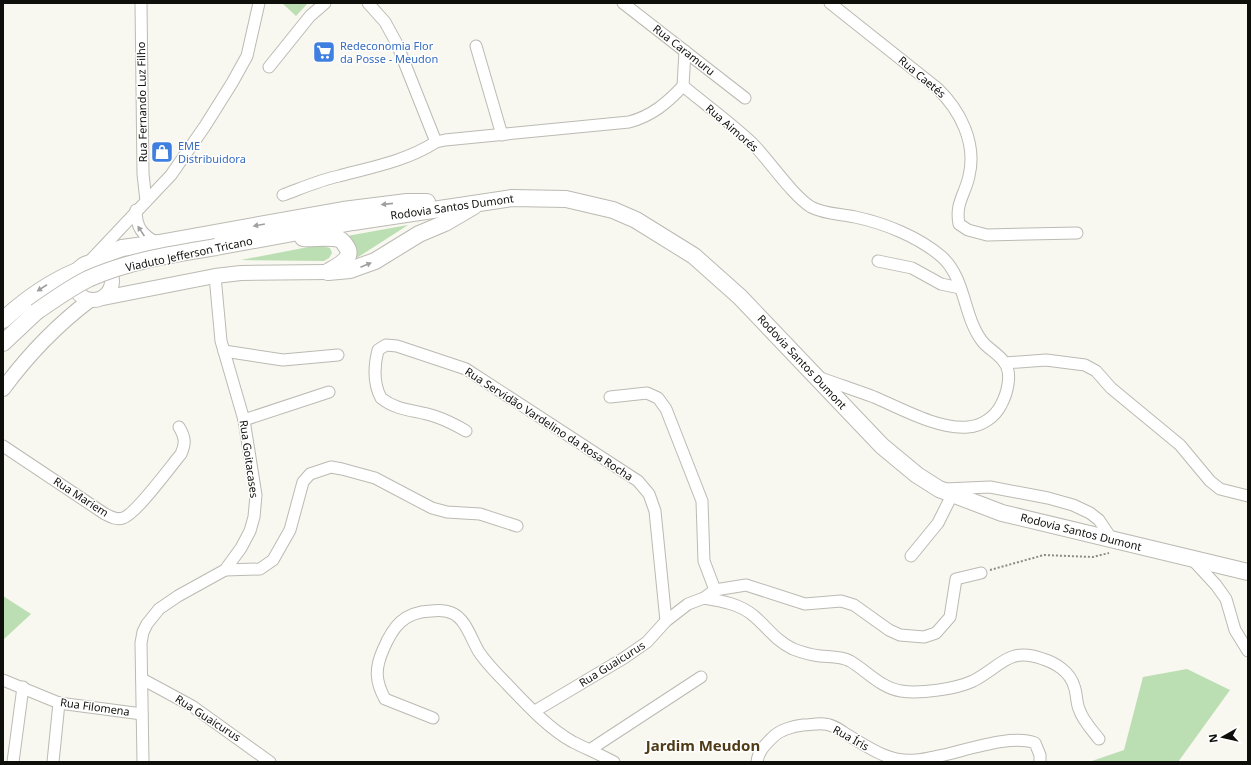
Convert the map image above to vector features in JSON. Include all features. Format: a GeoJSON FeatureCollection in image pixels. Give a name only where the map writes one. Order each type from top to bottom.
{"type":"FeatureCollection","features":[{"type":"Feature","properties":{"kind":"highway","name":"Rodovia Santos Dumont"},"geometry":{"type":"LineString","coordinates":[[280,235],[482,201],[512,198],[566,199],[613,210],[636,220],[694,256],[740,297],[817,376],[882,446],[917,475],[946,492],[1002,513],[1117,542],[1248,572]]}},
{"type":"Feature","properties":{"kind":"highway"},"geometry":{"type":"LineString","coordinates":[[3,320],[20,304],[43,287],[87,266],[109,253],[122,248],[159,243],[371,206],[407,202],[482,201]]}},
{"type":"Feature","properties":{"kind":"highway"},"geometry":{"type":"LineString","coordinates":[[328,272],[350,270],[375,262],[419,234],[445,223],[482,201]]}},
{"type":"Feature","properties":{"kind":"highway"},"geometry":{"type":"LineString","coordinates":[[280,235],[340,240],[348,248],[348,255],[344,262],[328,272]]}},
{"type":"Feature","properties":{"kind":"highway","name":"Viaduto Jefferson Tricano"},"geometry":{"type":"LineString","coordinates":[[4,341],[36,312],[75,287],[112,270],[153,259],[280,235]]}},
{"type":"Feature","properties":{"kind":"main road"},"geometry":{"type":"LineString","coordinates":[[3,389],[43,342],[69,316],[99,291],[106,268],[87,266],[74,283],[99,291],[131,293],[215,276],[258,272],[328,272]]}},
{"type":"Feature","properties":{"kind":"street","name":"Rua Fernando Luz Filho"},"geometry":{"type":"LineString","coordinates":[[141,3],[143,174],[146,201]]}},
{"type":"Feature","properties":{"kind":"street"},"geometry":{"type":"LineString","coordinates":[[87,266],[136,210],[171,175],[232,83],[247,56],[259,3]]}},
{"type":"Feature","properties":{"kind":"street"},"geometry":{"type":"LineString","coordinates":[[269,67],[310,16],[325,3]]}},
{"type":"Feature","properties":{"kind":"street"},"geometry":{"type":"LineString","coordinates":[[368,3],[385,22],[397,44],[436,142]]}},
{"type":"Feature","properties":{"kind":"street","name":"Rua Caramuru"},"geometry":{"type":"LineString","coordinates":[[623,3],[745,98]]}},
{"type":"Feature","properties":{"kind":"street","name":"Rua Caetés"},"geometry":{"type":"LineString","coordinates":[[830,3],[937,88],[950,101],[962,120],[970,149],[970,175],[959,200],[957,213],[959,224],[968,230],[987,235],[1077,233]]}},
{"type":"Feature","properties":{"kind":"street"},"geometry":{"type":"LineString","coordinates":[[476,46],[502,135]]}},
{"type":"Feature","properties":{"kind":"street"},"geometry":{"type":"LineString","coordinates":[[283,195],[338,176],[394,162],[436,142],[445,140],[629,122],[644,118],[670,100],[683,86],[685,51]]}},
{"type":"Feature","properties":{"kind":"street","name":"Rua Aimorés"},"geometry":{"type":"LineString","coordinates":[[683,86],[752,143],[811,206],[825,212],[865,219],[925,244],[943,258],[956,277],[973,327],[982,342],[1005,363]]}},
{"type":"Feature","properties":{"kind":"street"},"geometry":{"type":"LineString","coordinates":[[136,210],[136,219],[140,230],[148,239],[159,243]]}},
{"type":"Feature","properties":{"kind":"street"},"geometry":{"type":"LineString","coordinates":[[99,291],[122,248],[126,223]]}},
{"type":"Feature","properties":{"kind":"street"},"geometry":{"type":"LineString","coordinates":[[878,261],[912,268],[941,284],[960,288]]}},
{"type":"Feature","properties":{"kind":"street","name":"Rua Goitacases"},"geometry":{"type":"LineString","coordinates":[[143,762],[141,643],[143,632],[147,624],[160,609],[178,596],[225,570],[244,542],[250,531],[254,517],[256,495],[244,420],[224,351],[215,276]]}},
{"type":"Feature","properties":{"kind":"street","name":"Rua Servidão Vardelino da Rosa Rocha"},"geometry":{"type":"LineString","coordinates":[[466,431],[434,416],[395,408],[381,398],[374,379],[378,350],[386,345],[390,345],[442,360],[466,369],[638,481],[649,494],[655,510],[666,621]]}},
{"type":"Feature","properties":{"kind":"street"},"geometry":{"type":"LineString","coordinates":[[224,351],[283,360],[338,355]]}},
{"type":"Feature","properties":{"kind":"street"},"geometry":{"type":"LineString","coordinates":[[817,376],[872,396],[928,420],[954,427],[969,428],[985,422],[998,411],[1006,397],[1008,378],[1005,363],[1046,360],[1085,365],[1096,370],[1111,388],[1180,445],[1210,481],[1220,489],[1248,496]]}},
{"type":"Feature","properties":{"kind":"street"},"geometry":{"type":"LineString","coordinates":[[244,420],[329,392]]}},
{"type":"Feature","properties":{"kind":"street"},"geometry":{"type":"LineString","coordinates":[[610,397],[647,393],[658,398],[666,409],[685,454],[702,501],[704,561],[715,590],[746,585],[806,604],[841,601],[854,605],[889,630],[900,635],[924,637],[936,633],[950,617],[956,579],[981,573]]}},
{"type":"Feature","properties":{"kind":"street","name":"Rua Mariem"},"geometry":{"type":"LineString","coordinates":[[3,446],[105,514],[115,519],[121,519],[132,513],[181,454],[185,436],[179,427]]}},
{"type":"Feature","properties":{"kind":"street"},"geometry":{"type":"LineString","coordinates":[[225,570],[260,569],[267,566],[273,560],[290,530],[303,482],[310,474],[332,467],[342,468],[375,478],[432,508],[447,512],[480,514],[518,526]]}},
{"type":"Feature","properties":{"kind":"street"},"geometry":{"type":"LineString","coordinates":[[911,556],[938,523],[946,492],[990,487],[1048,498],[1073,505],[1090,513],[1099,520],[1117,542]]}},
{"type":"Feature","properties":{"kind":"street"},"geometry":{"type":"LineString","coordinates":[[1191,558],[1216,585],[1226,599],[1234,630],[1248,651]]}},
{"type":"Feature","properties":{"kind":"street","name":"Rua Guaicurus"},"geometry":{"type":"LineString","coordinates":[[535,711],[624,658],[647,642],[666,621],[688,604],[704,598],[715,590]]}},
{"type":"Feature","properties":{"kind":"street"},"geometry":{"type":"LineString","coordinates":[[704,598],[737,605],[754,615],[776,639],[794,649],[818,656],[849,660],[887,687],[901,691],[915,693],[971,682],[989,672],[1008,657],[1020,654],[1031,654],[1058,666],[1066,673],[1074,684],[1079,709],[1085,721],[1099,739]]}},
{"type":"Feature","properties":{"kind":"street"},"geometry":{"type":"LineString","coordinates":[[433,718],[388,701],[383,696],[378,685],[376,671],[385,645],[399,623],[406,616],[420,612],[446,611],[461,618],[479,652],[492,668],[557,731],[573,742],[591,749],[614,762]]}},
{"type":"Feature","properties":{"kind":"street"},"geometry":{"type":"LineString","coordinates":[[591,749],[701,677]]}},
{"type":"Feature","properties":{"kind":"street","name":"Rua Guaicurus"},"geometry":{"type":"LineString","coordinates":[[142,679],[192,706],[270,762]]}},
{"type":"Feature","properties":{"kind":"street","name":"Rua Filomena"},"geometry":{"type":"LineString","coordinates":[[3,680],[59,703],[142,714]]}},
{"type":"Feature","properties":{"kind":"street"},"geometry":{"type":"LineString","coordinates":[[13,762],[23,688]]}},
{"type":"Feature","properties":{"kind":"street"},"geometry":{"type":"LineString","coordinates":[[53,762],[59,703]]}},
{"type":"Feature","properties":{"kind":"street","name":"Rua Íris"},"geometry":{"type":"LineString","coordinates":[[757,762],[757,757],[764,746],[777,733],[796,726],[825,724],[838,729],[880,754],[901,761],[945,755],[1003,742],[1020,740],[1035,743],[1040,755],[1040,762]]}},
{"type":"Feature","properties":{"kind":"path"},"geometry":{"type":"LineString","coordinates":[[981,573],[1044,556],[1093,557],[1108,553],[1117,542]]}},
{"type":"Feature","properties":{"kind":"green space"},"geometry":{"type":"Polygon","coordinates":[[[282,3],[308,3],[296,16],[282,3]]]}},
{"type":"Feature","properties":{"kind":"green space"},"geometry":{"type":"Polygon","coordinates":[[[408,225],[352,261],[347,236],[408,225]]]}},
{"type":"Feature","properties":{"kind":"green space"},"geometry":{"type":"Polygon","coordinates":[[[319,245],[330,248],[332,253],[329,258],[324,261],[241,260],[319,245]]]}},
{"type":"Feature","properties":{"kind":"green space"},"geometry":{"type":"Polygon","coordinates":[[[3,596],[31,614],[3,640],[3,596]]]}},
{"type":"Feature","properties":{"kind":"green space"},"geometry":{"type":"Polygon","coordinates":[[[1187,669],[1230,690],[1178,762],[1089,762],[1124,750],[1143,677],[1187,669]]]}},
{"type":"Feature","properties":{"kind":"place","name":"Redeconomia Flor da Posse - Meudon"},"geometry":{"type":"Point","coordinates":[324,52]}},
{"type":"Feature","properties":{"kind":"place","name":"EME Distribuidora"},"geometry":{"type":"Point","coordinates":[162,152]}},
{"type":"Feature","properties":{"kind":"district","name":"Jardim Meudon"},"geometry":{"type":"Point","coordinates":[703,746]}}]}
